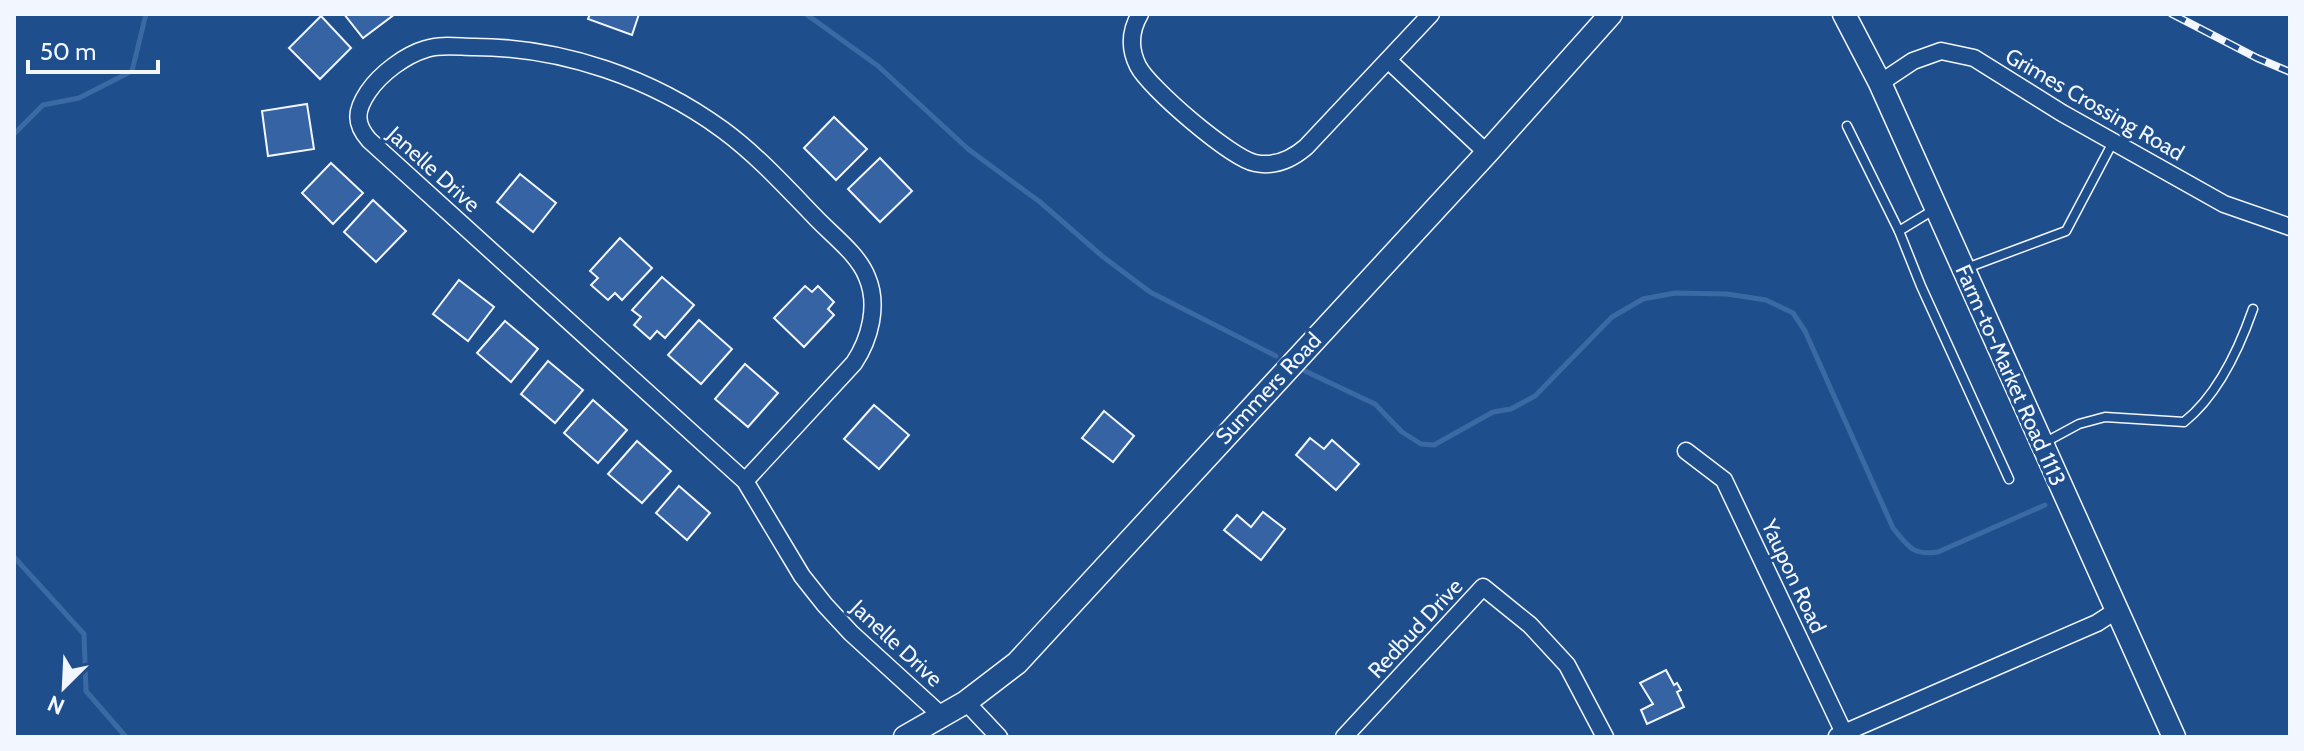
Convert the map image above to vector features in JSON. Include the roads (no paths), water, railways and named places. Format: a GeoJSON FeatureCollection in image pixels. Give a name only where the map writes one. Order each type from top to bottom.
{"type":"FeatureCollection","features":[{"type":"Feature","properties":{"kind":"street"},"geometry":{"type":"LineString","coordinates":[[1140,14],[1131,35],[1132,49],[1143,76],[1229,152],[1255,163],[1268,164],[1297,154],[1431,14]]}},
{"type":"Feature","properties":{"kind":"street","name":"Summers Road"},"geometry":{"type":"LineString","coordinates":[[905,737],[966,702],[1017,663],[1611,14]]}},
{"type":"Feature","properties":{"kind":"street","name":"Farm-to-Market Road 1113"},"geometry":{"type":"LineString","coordinates":[[1844,14],[1880,83],[2174,737]]}},
{"type":"Feature","properties":{"kind":"street","name":"Janelle Drive"},"geometry":{"type":"LineString","coordinates":[[745,481],[864,349],[872,314],[872,297],[867,276],[852,255],[763,163],[723,130],[678,101],[629,77],[545,53],[493,47],[427,48],[399,62],[371,87],[365,97],[357,121],[361,130],[745,481],[802,576],[825,605],[851,633],[942,716]]}},
{"type":"Feature","properties":{"kind":"street","name":"Grimes Crossing Road"},"geometry":{"type":"LineString","coordinates":[[1880,83],[1913,61],[1941,51],[1974,58],[2062,113],[2224,204],[2290,227]]}},
{"type":"Feature","properties":{"kind":"street"},"geometry":{"type":"LineString","coordinates":[[1389,61],[1487,153]]}},
{"type":"Feature","properties":{"kind":"street","name":"Yaupon Road"},"geometry":{"type":"LineString","coordinates":[[1686,451],[1724,480],[1840,735]]}},
{"type":"Feature","properties":{"kind":"street","name":"Redbud Drive"},"geometry":{"type":"LineString","coordinates":[[1344,737],[1483,587],[1530,625],[1567,665],[1605,737]]}},
{"type":"Feature","properties":{"kind":"street"},"geometry":{"type":"LineString","coordinates":[[1840,735],[2097,623],[2117,610]]}},
{"type":"Feature","properties":{"kind":"street","name":"Janelle Drive"},"geometry":{"type":"LineString","coordinates":[[966,702],[999,737]]}},
{"type":"Feature","properties":{"kind":"lane"},"geometry":{"type":"LineString","coordinates":[[1847,126],[1899,231],[2009,479]]}},
{"type":"Feature","properties":{"kind":"lane"},"geometry":{"type":"LineString","coordinates":[[1963,269],[2066,231],[2113,142]]}},
{"type":"Feature","properties":{"kind":"lane"},"geometry":{"type":"LineString","coordinates":[[1899,231],[1936,208]]}},
{"type":"Feature","properties":{"kind":"lane"},"geometry":{"type":"LineString","coordinates":[[2042,444],[2079,424],[2105,417],[2184,422],[2200,409],[2213,390],[2242,339],[2253,309]]}},
{"type":"Feature","properties":{"kind":"waterway"},"geometry":{"type":"LineString","coordinates":[[14,134],[43,105],[79,98],[132,71],[146,14]]}},
{"type":"Feature","properties":{"kind":"waterway"},"geometry":{"type":"LineString","coordinates":[[806,14],[878,66],[968,149],[1040,202],[1102,256],[1150,292],[1276,356]]}},
{"type":"Feature","properties":{"kind":"waterway"},"geometry":{"type":"LineString","coordinates":[[1305,371],[1375,404],[1402,432],[1421,444],[1434,445],[1493,412],[1511,409],[1535,396],[1612,317],[1643,299],[1675,293],[1727,294],[1766,300],[1793,313],[1805,331],[1893,528],[1911,548],[1938,552],[2045,505]]}},
{"type":"Feature","properties":{"kind":"waterway"},"geometry":{"type":"LineString","coordinates":[[14,557],[84,634],[86,691],[126,737]]}},
{"type":"Feature","properties":{"kind":"railway"},"geometry":{"type":"LineString","coordinates":[[2172,14],[2290,72]]}}]}
